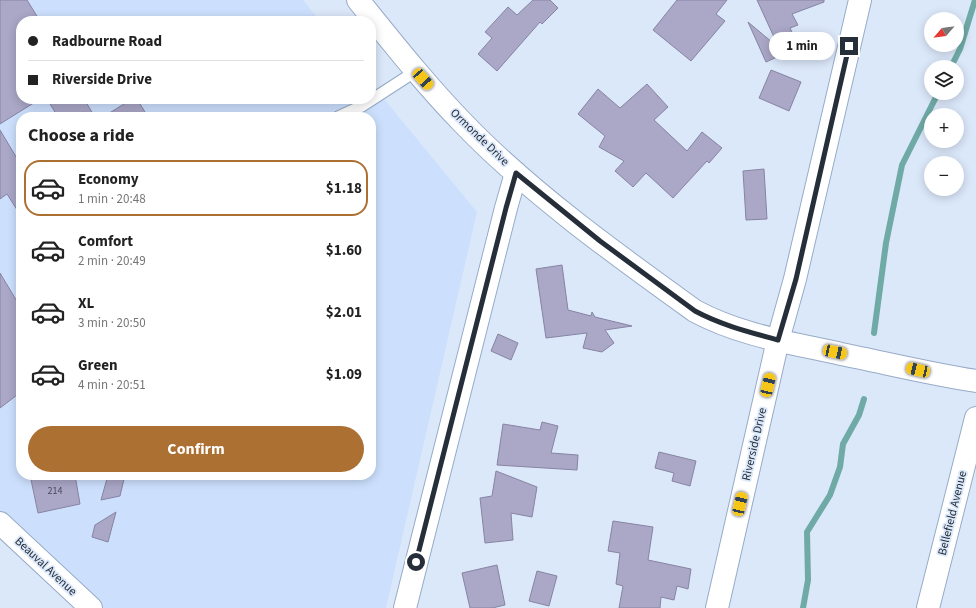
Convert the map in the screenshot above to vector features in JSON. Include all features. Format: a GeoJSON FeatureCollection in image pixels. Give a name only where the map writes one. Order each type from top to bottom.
{"type":"FeatureCollection","features":[{"type":"Feature","properties":{"kind":"street","name":"Ormonde Drive"},"geometry":{"type":"LineString","coordinates":[[358,0],[371,16]]}},
{"type":"Feature","properties":{"kind":"street","name":"Riverside Drive"},"geometry":{"type":"LineString","coordinates":[[717,608],[778,340],[796,279],[860,0]]}},
{"type":"Feature","properties":{"kind":"street","name":"Ormonde Drive"},"geometry":{"type":"LineString","coordinates":[[376,22],[416,71],[463,123],[516,173],[600,241],[695,311],[711,320],[728,326],[778,340],[931,373],[976,381]]}},
{"type":"Feature","properties":{"kind":"street"},"geometry":{"type":"LineString","coordinates":[[405,608],[516,173]]}},
{"type":"Feature","properties":{"kind":"street","name":"Bellefield Avenue"},"geometry":{"type":"LineString","coordinates":[[928,608],[976,418]]}},
{"type":"Feature","properties":{"kind":"street","name":"Beauval Avenue"},"geometry":{"type":"LineString","coordinates":[[0,523],[91,608]]}},
{"type":"Feature","properties":{"kind":"lane"},"geometry":{"type":"LineString","coordinates":[[376,97],[416,71]]}},
{"type":"Feature","properties":{"kind":"lane"},"geometry":{"type":"LineString","coordinates":[[349,112],[365,104]]}},
{"type":"Feature","properties":{"kind":"shaded area"},"geometry":{"type":"Polygon","coordinates":[[[0,0],[303,0],[316,16],[16,16],[16,104],[376,104],[376,89],[477,212],[386,608],[95,608],[0,519],[0,0]]]}},
{"type":"Feature","properties":{"kind":"building"},"geometry":{"type":"Polygon","coordinates":[[[0,0],[27,0],[37,16],[16,16],[16,104],[32,104],[19,112],[16,112],[16,114],[0,124],[0,0]]]}},
{"type":"Feature","properties":{"kind":"building"},"geometry":{"type":"Polygon","coordinates":[[[533,0],[550,0],[558,8],[542,24],[540,22],[497,71],[478,54],[492,38],[485,32],[508,7],[517,15],[533,0]]]}},
{"type":"Feature","properties":{"kind":"building"},"geometry":{"type":"Polygon","coordinates":[[[677,0],[727,0],[716,14],[725,21],[691,61],[653,30],[677,0]]]}},
{"type":"Feature","properties":{"kind":"building"},"geometry":{"type":"Polygon","coordinates":[[[757,0],[824,0],[824,2],[792,14],[798,25],[790,28],[799,47],[766,62],[748,22],[779,48],[757,0]]]}},
{"type":"Feature","properties":{"kind":"building"},"geometry":{"type":"Polygon","coordinates":[[[771,70],[801,82],[789,111],[759,98],[771,70]]]}},
{"type":"Feature","properties":{"kind":"building"},"geometry":{"type":"Polygon","coordinates":[[[647,84],[668,107],[654,120],[687,151],[702,132],[722,148],[709,163],[707,161],[673,198],[646,173],[633,187],[615,171],[624,161],[599,147],[605,136],[578,114],[598,89],[620,108],[647,84]]]}},
{"type":"Feature","properties":{"kind":"building"},"geometry":{"type":"Polygon","coordinates":[[[50,104],[87,104],[92,112],[55,112],[50,104]]]}},
{"type":"Feature","properties":{"kind":"building"},"geometry":{"type":"Polygon","coordinates":[[[124,104],[140,104],[145,112],[111,112],[124,104]]]}},
{"type":"Feature","properties":{"kind":"building"},"geometry":{"type":"Polygon","coordinates":[[[0,130],[16,157],[16,208],[7,194],[0,199],[0,130]]]}},
{"type":"Feature","properties":{"kind":"building"},"geometry":{"type":"Polygon","coordinates":[[[764,169],[767,219],[746,220],[743,171],[764,169]]]}},
{"type":"Feature","properties":{"kind":"building"},"geometry":{"type":"Polygon","coordinates":[[[562,265],[568,310],[591,316],[592,312],[595,317],[632,326],[605,330],[614,343],[602,352],[583,348],[587,333],[546,338],[536,269],[562,265]]]}},
{"type":"Feature","properties":{"kind":"building"},"geometry":{"type":"Polygon","coordinates":[[[0,273],[16,300],[16,396],[0,408],[0,273]]]}},
{"type":"Feature","properties":{"kind":"building"},"geometry":{"type":"Polygon","coordinates":[[[498,334],[518,343],[511,360],[491,351],[498,334]]]}},
{"type":"Feature","properties":{"kind":"building"},"geometry":{"type":"Polygon","coordinates":[[[542,422],[558,426],[551,453],[578,455],[577,470],[497,465],[503,424],[540,430],[542,422]]]}},
{"type":"Feature","properties":{"kind":"building"},"geometry":{"type":"Polygon","coordinates":[[[659,452],[696,461],[690,486],[672,481],[674,473],[655,468],[659,452]]]}},
{"type":"Feature","properties":{"kind":"building"},"geometry":{"type":"Polygon","coordinates":[[[496,471],[537,487],[532,517],[511,513],[513,540],[485,543],[480,498],[492,496],[496,471]]]}},
{"type":"Feature","properties":{"kind":"building"},"geometry":{"type":"Polygon","coordinates":[[[31,480],[76,480],[80,504],[38,513],[31,480]]]}},
{"type":"Feature","properties":{"kind":"building"},"geometry":{"type":"Polygon","coordinates":[[[107,480],[124,480],[120,496],[101,500],[107,480]]]}},
{"type":"Feature","properties":{"kind":"building"},"geometry":{"type":"Polygon","coordinates":[[[116,512],[108,542],[92,537],[95,525],[116,512]]]}},
{"type":"Feature","properties":{"kind":"building"},"geometry":{"type":"Polygon","coordinates":[[[613,521],[653,527],[648,560],[691,569],[688,589],[677,586],[674,600],[661,597],[660,608],[619,608],[623,586],[616,584],[620,553],[608,551],[613,521]]]}},
{"type":"Feature","properties":{"kind":"building"},"geometry":{"type":"Polygon","coordinates":[[[497,565],[505,605],[492,608],[470,608],[462,573],[497,565]]]}},
{"type":"Feature","properties":{"kind":"building"},"geometry":{"type":"Polygon","coordinates":[[[537,571],[557,576],[549,606],[529,601],[537,571]]]}},
{"type":"Feature","properties":{"kind":"waterway"},"geometry":{"type":"LineString","coordinates":[[954,60],[960,49],[975,0]]}},
{"type":"Feature","properties":{"kind":"waterway"},"geometry":{"type":"LineString","coordinates":[[874,333],[886,243],[902,165],[934,100]]}},
{"type":"Feature","properties":{"kind":"waterway"},"geometry":{"type":"LineString","coordinates":[[803,608],[808,580],[807,532],[830,495],[840,467],[843,444],[859,415],[864,399]]}},
{"type":"Feature","properties":{"kind":"route"},"geometry":{"type":"LineString","coordinates":[[416,562],[516,173],[600,241],[695,311],[711,320],[728,326],[778,340],[796,279],[849,46]]}}]}
